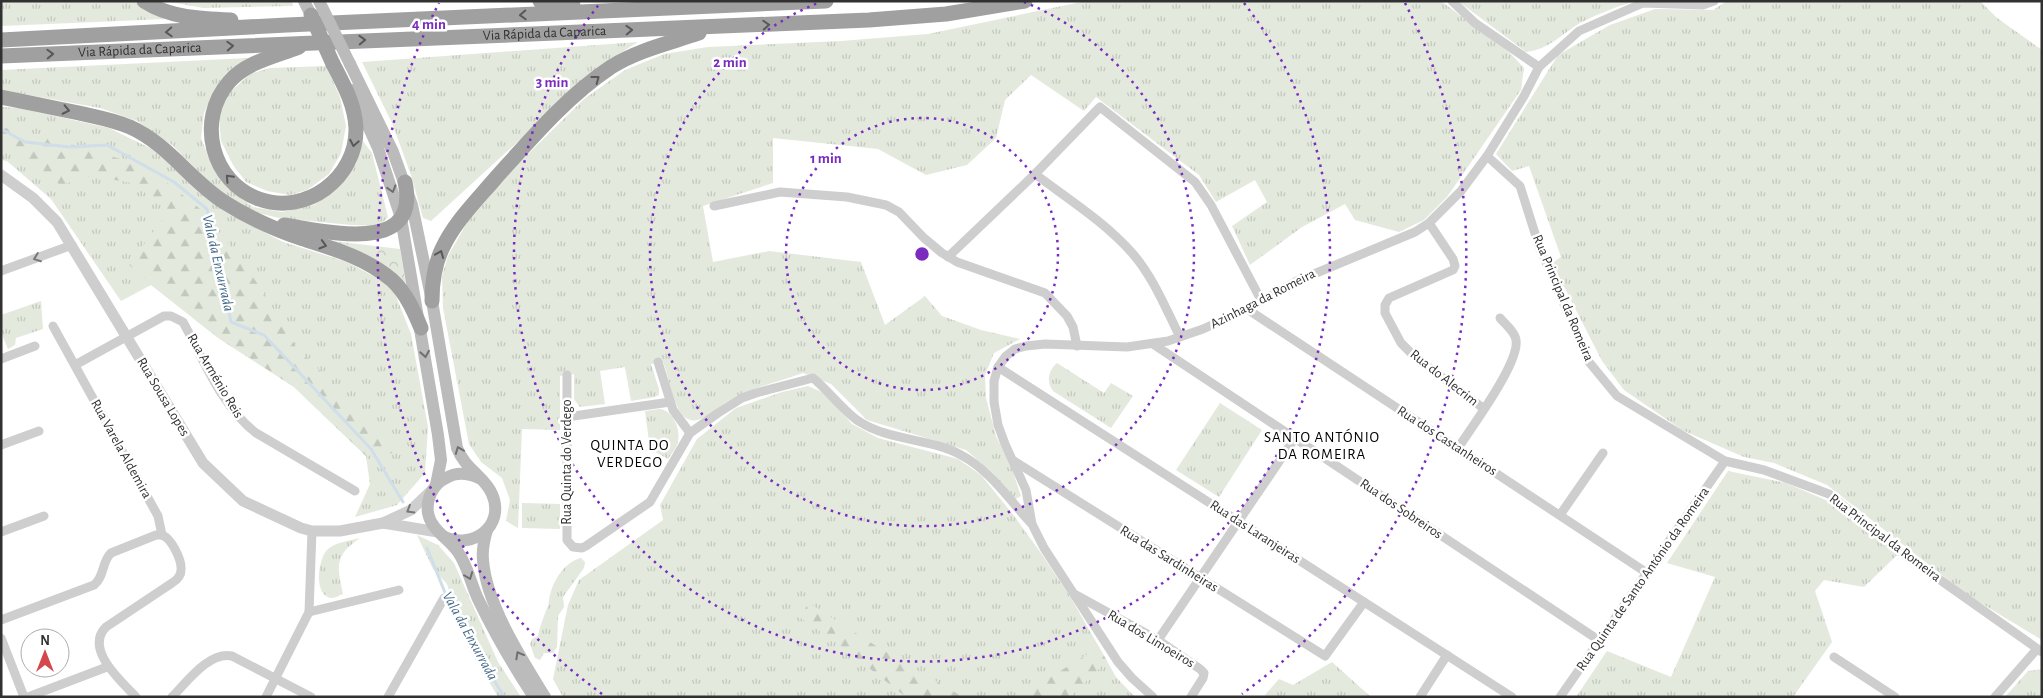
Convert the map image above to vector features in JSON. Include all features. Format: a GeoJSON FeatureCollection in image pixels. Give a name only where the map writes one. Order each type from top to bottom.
{"type":"FeatureCollection","features":[{"type":"Feature","properties":{"kind":"highway"},"geometry":{"type":"LineString","coordinates":[[144,1],[152,6],[179,15],[287,25]]}},
{"type":"Feature","properties":{"kind":"highway"},"geometry":{"type":"LineString","coordinates":[[540,1],[624,10]]}},
{"type":"Feature","properties":{"kind":"highway","name":"Via Rápida da Caparica"},"geometry":{"type":"LineString","coordinates":[[1,40],[826,1]]}},
{"type":"Feature","properties":{"kind":"highway","name":"Via Rápida da Caparica"},"geometry":{"type":"LineString","coordinates":[[1,56],[717,27],[946,14],[1025,1]]}},
{"type":"Feature","properties":{"kind":"highway"},"geometry":{"type":"LineString","coordinates":[[311,15],[341,64],[356,126],[353,151],[341,175],[316,195],[297,202],[272,203],[246,192],[224,172],[215,157],[211,133],[212,118],[216,103],[229,82],[240,72],[253,64],[313,42]]}},
{"type":"Feature","properties":{"kind":"highway"},"geometry":{"type":"LineString","coordinates":[[432,301],[432,284],[436,266],[442,249],[452,231],[464,214],[534,135],[581,90],[612,67],[637,52],[717,27]]}},
{"type":"Feature","properties":{"kind":"highway"},"geometry":{"type":"LineString","coordinates":[[1,97],[104,118],[130,127],[150,138],[174,157],[199,183],[222,201],[251,219],[302,239],[336,248],[364,261],[392,281],[410,303],[421,328]]}},
{"type":"Feature","properties":{"kind":"highway"},"geometry":{"type":"LineString","coordinates":[[261,222],[354,235],[384,232],[393,227],[401,218],[407,202],[405,182]]}},
{"type":"Feature","properties":{"kind":"main road"},"geometry":{"type":"LineString","coordinates":[[304,1],[311,15]]}},
{"type":"Feature","properties":{"kind":"main road"},"geometry":{"type":"LineString","coordinates":[[319,1],[341,64],[378,148],[401,218],[441,454],[434,488],[428,500],[428,510],[432,524],[462,559],[477,597],[497,637],[534,697]]}},
{"type":"Feature","properties":{"kind":"main road"},"geometry":{"type":"LineString","coordinates":[[341,64],[390,144],[405,182],[419,233],[455,439],[464,462],[493,494],[495,506],[493,519],[487,530],[482,559],[491,593],[506,632],[545,697]]}},
{"type":"Feature","properties":{"kind":"main road"},"geometry":{"type":"LineString","coordinates":[[434,488],[446,478],[458,474],[470,475],[481,480]]}},
{"type":"Feature","properties":{"kind":"main road"},"geometry":{"type":"LineString","coordinates":[[441,534],[454,540],[466,541],[477,537],[487,530]]}},
{"type":"Feature","properties":{"kind":"street"},"geometry":{"type":"LineString","coordinates":[[1452,1],[1476,23],[1539,67]]}},
{"type":"Feature","properties":{"kind":"street","name":"Azinhaga da Romeira"},"geometry":{"type":"LineString","coordinates":[[998,367],[1006,356],[1015,349],[1026,346],[1127,347],[1153,344],[1180,337],[1247,309],[1297,281],[1415,232],[1430,223],[1461,191],[1488,156],[1539,67],[1580,31],[1643,3],[1703,5],[1714,1]]}},
{"type":"Feature","properties":{"kind":"street"},"geometry":{"type":"LineString","coordinates":[[948,257],[1035,174],[1100,107],[1195,182],[1211,206],[1261,300]]}},
{"type":"Feature","properties":{"kind":"street","name":"Rua Principal da Romeira"},"geometry":{"type":"LineString","coordinates":[[1488,156],[1520,186],[1539,246],[1589,362],[1617,396],[1725,461],[1764,470],[1830,494],[1902,552],[2039,651]]}},
{"type":"Feature","properties":{"kind":"street"},"geometry":{"type":"LineString","coordinates":[[1035,174],[1089,214],[1119,239],[1134,255],[1161,300],[1180,337]]}},
{"type":"Feature","properties":{"kind":"street","name":"Rua Sousa Lopes"},"geometry":{"type":"LineString","coordinates":[[1,175],[33,198],[57,222],[203,463],[244,501],[301,528],[312,531],[340,531],[383,524],[411,510],[434,488]]}},
{"type":"Feature","properties":{"kind":"street"},"geometry":{"type":"LineString","coordinates":[[714,206],[780,192],[846,197],[886,205],[899,212],[924,238],[948,257],[988,274],[1045,293],[1067,316],[1073,327],[1077,346]]}},
{"type":"Feature","properties":{"kind":"street","name":"Rua do Alecrim"},"geometry":{"type":"LineString","coordinates":[[1430,223],[1453,259],[1455,266],[1453,270],[1389,298],[1384,305],[1385,313],[1401,343],[1414,356],[1483,408]]}},
{"type":"Feature","properties":{"kind":"street"},"geometry":{"type":"LineString","coordinates":[[1,271],[72,244]]}},
{"type":"Feature","properties":{"kind":"street","name":"Rua dos Castanheiros"},"geometry":{"type":"LineString","coordinates":[[1247,309],[1647,573]]}},
{"type":"Feature","properties":{"kind":"street","name":"Rua Arménio Reis"},"geometry":{"type":"LineString","coordinates":[[126,336],[164,316],[171,316],[183,322],[220,390],[241,422],[256,433],[355,491]]}},
{"type":"Feature","properties":{"kind":"street"},"geometry":{"type":"LineString","coordinates":[[1458,448],[1512,364],[1516,349],[1515,336],[1500,318]]}},
{"type":"Feature","properties":{"kind":"street","name":"Rua Varela Aldemira"},"geometry":{"type":"LineString","coordinates":[[53,326],[158,516],[162,535]]}},
{"type":"Feature","properties":{"kind":"street"},"geometry":{"type":"LineString","coordinates":[[75,365],[126,336]]}},
{"type":"Feature","properties":{"kind":"street","name":"Rua dos Sobreiros"},"geometry":{"type":"LineString","coordinates":[[1153,344],[1600,641]]}},
{"type":"Feature","properties":{"kind":"street"},"geometry":{"type":"LineString","coordinates":[[1,359],[35,346]]}},
{"type":"Feature","properties":{"kind":"street"},"geometry":{"type":"LineString","coordinates":[[658,362],[670,402],[690,433],[742,398],[813,378],[859,422],[878,430],[939,446],[961,455],[978,466],[1032,524],[1044,548],[1118,662],[1153,697]]}},
{"type":"Feature","properties":{"kind":"street"},"geometry":{"type":"LineString","coordinates":[[998,367],[994,381],[994,402],[998,425],[1026,490],[1032,524]]}},
{"type":"Feature","properties":{"kind":"street","name":"Rua das Laranjeiras"},"geometry":{"type":"LineString","coordinates":[[998,367],[1512,697]]}},
{"type":"Feature","properties":{"kind":"street","name":"Rua Quinta do Verdego"},"geometry":{"type":"LineString","coordinates":[[567,375],[567,540],[573,547],[582,548],[586,546],[650,502],[690,433]]}},
{"type":"Feature","properties":{"kind":"street"},"geometry":{"type":"LineString","coordinates":[[567,417],[670,402]]}},
{"type":"Feature","properties":{"kind":"street"},"geometry":{"type":"LineString","coordinates":[[1,445],[39,431]]}},
{"type":"Feature","properties":{"kind":"street"},"geometry":{"type":"LineString","coordinates":[[1158,640],[1295,438]]}},
{"type":"Feature","properties":{"kind":"street"},"geometry":{"type":"LineString","coordinates":[[1560,515],[1603,453]]}},
{"type":"Feature","properties":{"kind":"street","name":"Rua das Sardinheiras"},"geometry":{"type":"LineString","coordinates":[[1013,461],[1325,656],[1364,602]]}},
{"type":"Feature","properties":{"kind":"street","name":"Rua Quinta de Santo António da Romeira"},"geometry":{"type":"LineString","coordinates":[[1560,697],[1725,461]]}},
{"type":"Feature","properties":{"kind":"street"},"geometry":{"type":"LineString","coordinates":[[1,532],[44,516]]}},
{"type":"Feature","properties":{"kind":"street","name":"Rua Sousa Lopes"},"geometry":{"type":"LineString","coordinates":[[383,524],[441,534]]}},
{"type":"Feature","properties":{"kind":"street"},"geometry":{"type":"LineString","coordinates":[[266,697],[309,612],[312,531]]}},
{"type":"Feature","properties":{"kind":"street"},"geometry":{"type":"LineString","coordinates":[[1,620],[94,585],[102,577],[106,559],[110,553],[156,535],[167,537],[180,562],[180,574],[172,583],[103,630],[99,640],[107,667],[136,697]]}},
{"type":"Feature","properties":{"kind":"street"},"geometry":{"type":"LineString","coordinates":[[309,612],[399,590]]}},
{"type":"Feature","properties":{"kind":"street","name":"Rua dos Limoeiros"},"geometry":{"type":"LineString","coordinates":[[1074,594],[1158,640],[1204,672],[1203,678],[1191,697]]}},
{"type":"Feature","properties":{"kind":"street"},"geometry":{"type":"LineString","coordinates":[[388,697],[444,598]]}},
{"type":"Feature","properties":{"kind":"street"},"geometry":{"type":"LineString","coordinates":[[1,638],[24,697]]}},
{"type":"Feature","properties":{"kind":"street"},"geometry":{"type":"LineString","coordinates":[[1995,697],[2039,651]]}},
{"type":"Feature","properties":{"kind":"street"},"geometry":{"type":"LineString","coordinates":[[1420,697],[1447,655]]}},
{"type":"Feature","properties":{"kind":"street"},"geometry":{"type":"LineString","coordinates":[[172,697],[209,660],[219,656],[232,656],[311,697]]}},
{"type":"Feature","properties":{"kind":"street"},"geometry":{"type":"LineString","coordinates":[[1834,657],[1895,697]]}},
{"type":"Feature","properties":{"kind":"street"},"geometry":{"type":"LineString","coordinates":[[28,697],[107,667]]}},
{"type":"Feature","properties":{"kind":"green space"},"geometry":{"type":"Polygon","coordinates":[[[1,1],[137,1],[166,19],[1,26],[1,1]]]}},
{"type":"Feature","properties":{"kind":"green space"},"geometry":{"type":"Polygon","coordinates":[[[165,1],[292,1],[293,6],[203,8],[165,1]]]}},
{"type":"Feature","properties":{"kind":"green space"},"geometry":{"type":"Polygon","coordinates":[[[1086,1],[1441,1],[1509,52],[1524,68],[1521,90],[1447,197],[1424,220],[1399,232],[1355,220],[1345,204],[1302,227],[1250,265],[1232,226],[1267,202],[1255,180],[1216,202],[1199,175],[1096,97],[1084,111],[1031,75],[1005,100],[996,138],[967,165],[926,175],[878,149],[773,138],[773,183],[703,206],[713,262],[769,251],[861,262],[885,325],[925,296],[942,316],[981,330],[1020,339],[994,353],[985,375],[986,398],[996,436],[1011,466],[1021,496],[1014,500],[994,474],[966,450],[867,420],[831,384],[803,373],[745,393],[702,418],[691,420],[682,414],[678,407],[663,362],[651,364],[659,395],[631,401],[625,367],[600,371],[605,404],[580,407],[574,399],[574,374],[560,376],[560,430],[522,429],[518,528],[506,521],[510,500],[502,478],[481,462],[469,444],[443,308],[442,276],[448,256],[468,221],[518,164],[584,99],[625,70],[664,54],[708,47],[841,41],[928,34],[1086,1]]]}},
{"type":"Feature","properties":{"kind":"green space"},"geometry":{"type":"Polygon","coordinates":[[[1458,1],[1638,1],[1594,16],[1580,23],[1548,45],[1526,52],[1458,1]]]}},
{"type":"Feature","properties":{"kind":"green space"},"geometry":{"type":"Polygon","coordinates":[[[1727,1],[1980,1],[1997,18],[2042,50],[2042,640],[1966,594],[1827,485],[1774,463],[1744,457],[1682,430],[1624,390],[1602,361],[1552,263],[1561,257],[1529,166],[1512,171],[1496,154],[1558,55],[1610,25],[1655,9],[1713,10],[1727,1]]]}},
{"type":"Feature","properties":{"kind":"green space"},"geometry":{"type":"Polygon","coordinates":[[[638,42],[619,54],[523,137],[431,221],[423,218],[411,175],[392,123],[362,62],[638,42]]]}},
{"type":"Feature","properties":{"kind":"green space"},"geometry":{"type":"Polygon","coordinates":[[[249,58],[227,72],[216,87],[204,113],[201,138],[211,164],[232,191],[253,207],[282,212],[314,205],[338,186],[356,164],[362,140],[372,153],[388,217],[379,226],[279,218],[254,212],[230,198],[207,180],[172,145],[137,121],[100,108],[1,90],[1,70],[249,58]]]}},
{"type":"Feature","properties":{"kind":"green space"},"geometry":{"type":"Polygon","coordinates":[[[326,66],[340,97],[346,126],[341,153],[329,174],[307,190],[290,195],[267,191],[246,182],[233,165],[221,141],[219,116],[227,95],[250,74],[270,68],[326,66]]]}},
{"type":"Feature","properties":{"kind":"green space"},"geometry":{"type":"Polygon","coordinates":[[[1,107],[19,108],[109,128],[152,149],[184,177],[239,219],[283,242],[347,262],[392,286],[411,334],[428,427],[425,473],[397,505],[355,517],[370,484],[366,456],[294,387],[218,338],[151,285],[121,301],[51,199],[7,161],[1,160],[1,107]]]}},
{"type":"Feature","properties":{"kind":"green space"},"geometry":{"type":"Polygon","coordinates":[[[1,127],[67,143],[147,167],[199,208],[233,249],[262,290],[296,347],[379,429],[394,453],[366,456],[294,387],[218,337],[129,265],[169,210],[132,183],[92,176],[60,185],[25,158],[1,148],[1,127]]]}},
{"type":"Feature","properties":{"kind":"green space"},"geometry":{"type":"Polygon","coordinates":[[[333,241],[400,249],[406,284],[372,258],[333,241]]]}},
{"type":"Feature","properties":{"kind":"green space"},"geometry":{"type":"Polygon","coordinates":[[[41,301],[43,329],[16,338],[15,345],[8,349],[1,332],[1,315],[41,301]]]}},
{"type":"Feature","properties":{"kind":"green space"},"geometry":{"type":"Polygon","coordinates":[[[1057,363],[1104,393],[1111,383],[1133,396],[1111,428],[1053,391],[1049,384],[1049,376],[1057,363]]]}},
{"type":"Feature","properties":{"kind":"green space"},"geometry":{"type":"Polygon","coordinates":[[[808,386],[824,393],[852,424],[878,438],[958,459],[981,475],[1043,556],[1071,598],[1116,677],[1135,697],[563,697],[553,679],[568,605],[579,580],[663,520],[660,505],[697,439],[736,408],[782,392],[808,386]]]}},
{"type":"Feature","properties":{"kind":"green space"},"geometry":{"type":"Polygon","coordinates":[[[1220,403],[1262,430],[1219,497],[1176,470],[1220,403]]]}},
{"type":"Feature","properties":{"kind":"green space"},"geometry":{"type":"Polygon","coordinates":[[[660,409],[672,416],[679,436],[677,444],[668,459],[650,449],[645,411],[660,409]]]}},
{"type":"Feature","properties":{"kind":"green space"},"geometry":{"type":"Polygon","coordinates":[[[1728,471],[1786,483],[1828,501],[1897,555],[1864,587],[1824,580],[1815,591],[1832,642],[1793,697],[1576,697],[1607,651],[1671,677],[1715,577],[1667,563],[1728,471]]]}},
{"type":"Feature","properties":{"kind":"green space"},"geometry":{"type":"Polygon","coordinates":[[[522,503],[560,504],[560,529],[522,528],[522,503]]]}},
{"type":"Feature","properties":{"kind":"green space"},"geometry":{"type":"Polygon","coordinates":[[[417,535],[438,545],[454,563],[498,662],[521,697],[496,697],[497,695],[468,647],[447,584],[433,569],[417,535]]]}},
{"type":"Feature","properties":{"kind":"green space"},"geometry":{"type":"Polygon","coordinates":[[[360,538],[346,550],[340,562],[339,576],[343,594],[333,598],[326,596],[322,591],[319,577],[321,561],[324,555],[334,545],[360,538]]]}},
{"type":"Feature","properties":{"kind":"green space"},"geometry":{"type":"Polygon","coordinates":[[[581,558],[585,562],[584,568],[563,597],[564,607],[558,616],[557,647],[553,653],[544,653],[540,660],[535,658],[530,644],[532,639],[538,636],[554,583],[565,567],[581,558]]]}},
{"type":"Feature","properties":{"kind":"green space"},"geometry":{"type":"Polygon","coordinates":[[[809,603],[876,646],[963,697],[906,697],[833,640],[799,617],[809,603]]]}},
{"type":"Feature","properties":{"kind":"green space"},"geometry":{"type":"Polygon","coordinates":[[[1099,647],[1107,661],[1070,697],[1026,697],[1049,678],[1099,647]]]}},
{"type":"Feature","properties":{"kind":"green space"},"geometry":{"type":"Polygon","coordinates":[[[1332,662],[1371,697],[1267,697],[1265,695],[1279,679],[1293,685],[1332,662]]]}},
{"type":"Feature","properties":{"kind":"green space"},"geometry":{"type":"Polygon","coordinates":[[[2042,669],[2042,697],[2005,697],[2028,671],[2042,669]]]}},
{"type":"Feature","properties":{"kind":"waterway","name":"Vala da Enxurrada"},"geometry":{"type":"LineString","coordinates":[[1,129],[25,142],[70,147],[107,145],[174,182],[207,209],[231,322],[264,335],[371,449],[403,502]]}},
{"type":"Feature","properties":{"kind":"waterway","name":"Vala da Enxurrada"},"geometry":{"type":"LineString","coordinates":[[427,548],[450,605],[504,697]]}},
{"type":"Feature","properties":{"kind":"district","name":"SANTO ANTÓNIO DA ROMEIRA"},"geometry":{"type":"Point","coordinates":[1322,446]}},
{"type":"Feature","properties":{"kind":"district","name":"QUINTA DO VERDEGO"},"geometry":{"type":"Point","coordinates":[630,454]}}]}
